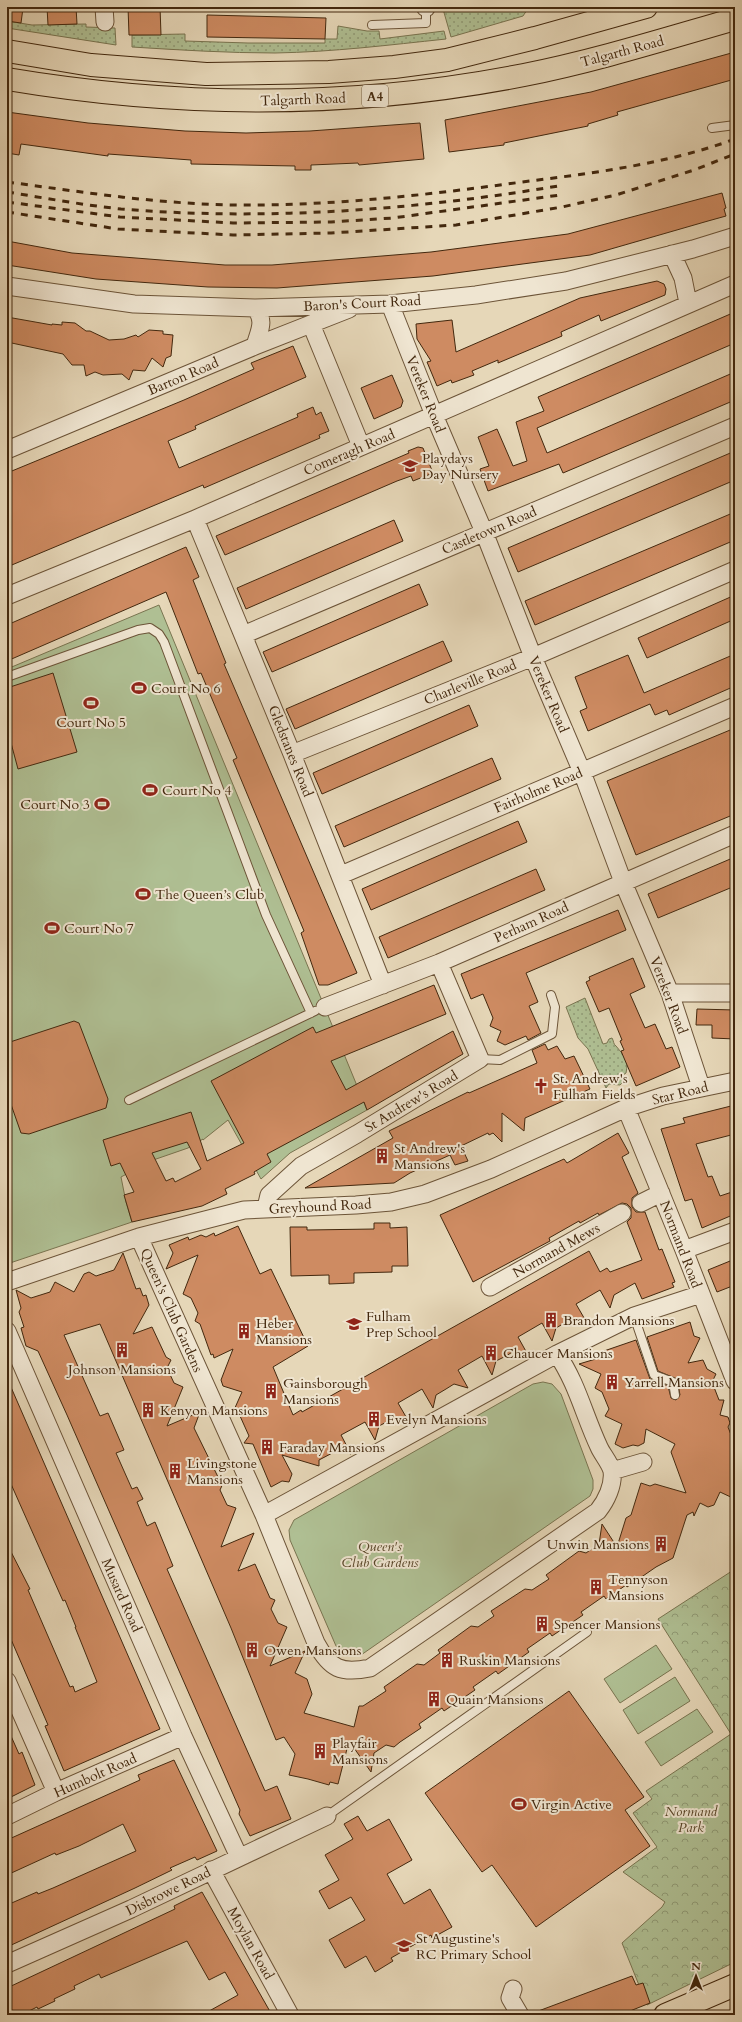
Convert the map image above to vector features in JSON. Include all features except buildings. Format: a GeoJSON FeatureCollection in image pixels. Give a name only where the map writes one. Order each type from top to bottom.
{"type":"FeatureCollection","features":[{"type":"Feature","properties":{"kind":"main road","name":"Talgarth Road"},"geometry":{"type":"LineString","coordinates":[[7,51],[91,65],[206,74],[329,72],[394,67],[447,60],[646,7]]}},
{"type":"Feature","properties":{"kind":"main road","name":"Talgarth Road"},"geometry":{"type":"LineString","coordinates":[[7,79],[109,93],[179,100],[311,100],[383,95],[450,87],[524,75],[600,58],[735,19]]}},
{"type":"Feature","properties":{"kind":"main road"},"geometry":{"type":"LineString","coordinates":[[665,2015],[735,1985]]}},
{"type":"Feature","properties":{"kind":"street","name":"Baron's Court Road"},"geometry":{"type":"LineString","coordinates":[[7,286],[134,304],[255,308],[390,304],[533,287],[566,281],[735,236]]}},
{"type":"Feature","properties":{"kind":"street"},"geometry":{"type":"LineString","coordinates":[[672,254],[683,278],[688,303]]}},
{"type":"Feature","properties":{"kind":"street","name":"Comeragh Road"},"geometry":{"type":"LineString","coordinates":[[7,596],[195,519],[688,303],[735,284]]}},
{"type":"Feature","properties":{"kind":"street","name":"Vereker Road"},"geometry":{"type":"LineString","coordinates":[[390,304],[434,415],[484,532],[533,657],[582,772],[623,882],[670,993],[701,1086]]}},
{"type":"Feature","properties":{"kind":"street","name":"Barton Road"},"geometry":{"type":"LineString","coordinates":[[7,450],[255,346],[329,316],[360,306]]}},
{"type":"Feature","properties":{"kind":"street"},"geometry":{"type":"LineString","coordinates":[[255,308],[261,315],[262,322],[255,346]]}},
{"type":"Feature","properties":{"kind":"street"},"geometry":{"type":"LineString","coordinates":[[311,324],[362,446]]}},
{"type":"Feature","properties":{"kind":"street","name":"Castletown Road"},"geometry":{"type":"LineString","coordinates":[[243,635],[735,426]]}},
{"type":"Feature","properties":{"kind":"street","name":"Gledstanes Road"},"geometry":{"type":"LineString","coordinates":[[195,519],[341,875],[383,985]]}},
{"type":"Feature","properties":{"kind":"street","name":"Charleville Road"},"geometry":{"type":"LineString","coordinates":[[292,754],[533,657],[735,570]]}},
{"type":"Feature","properties":{"kind":"street","name":"Fairholme Road"},"geometry":{"type":"LineString","coordinates":[[341,875],[735,706]]}},
{"type":"Feature","properties":{"kind":"street","name":"Perham Road"},"geometry":{"type":"LineString","coordinates":[[318,1010],[439,963],[735,834]]}},
{"type":"Feature","properties":{"kind":"street"},"geometry":{"type":"LineString","coordinates":[[439,963],[480,1059]]}},
{"type":"Feature","properties":{"kind":"street"},"geometry":{"type":"LineString","coordinates":[[670,993],[735,993]]}},
{"type":"Feature","properties":{"kind":"street","name":"St Andrew's Road"},"geometry":{"type":"LineString","coordinates":[[266,1208],[269,1195],[301,1166],[357,1134],[480,1059]]}},
{"type":"Feature","properties":{"kind":"street","name":"Star Road"},"geometry":{"type":"LineString","coordinates":[[626,1108],[662,1096],[701,1086],[735,1081]]}},
{"type":"Feature","properties":{"kind":"street","name":"Greyhound Road"},"geometry":{"type":"LineString","coordinates":[[7,1282],[139,1237],[244,1210],[391,1202],[425,1194],[491,1169],[626,1108]]}},
{"type":"Feature","properties":{"kind":"street","name":"Normand Road"},"geometry":{"type":"LineString","coordinates":[[626,1108],[662,1193],[733,1372]]}},
{"type":"Feature","properties":{"kind":"street"},"geometry":{"type":"LineString","coordinates":[[641,1203],[662,1193]]}},
{"type":"Feature","properties":{"kind":"street","name":"Normand Mews"},"geometry":{"type":"LineString","coordinates":[[490,1287],[622,1213]]}},
{"type":"Feature","properties":{"kind":"street"},"geometry":{"type":"LineString","coordinates":[[684,1250],[735,1231]]}},
{"type":"Feature","properties":{"kind":"street","name":"Queen's Club Gardens"},"geometry":{"type":"LineString","coordinates":[[139,1237],[264,1515],[323,1656],[331,1665],[341,1669],[355,1671],[370,1668],[598,1511],[609,1493],[612,1471]]}},
{"type":"Feature","properties":{"kind":"street"},"geometry":{"type":"LineString","coordinates":[[264,1515],[557,1354],[634,1316],[701,1294]]}},
{"type":"Feature","properties":{"kind":"street","name":"Musard Road"},"geometry":{"type":"LineString","coordinates":[[7,1331],[183,1736],[239,1857]]}},
{"type":"Feature","properties":{"kind":"street"},"geometry":{"type":"LineString","coordinates":[[557,1354],[576,1387],[598,1447],[612,1471],[643,1462]]}},
{"type":"Feature","properties":{"kind":"street"},"geometry":{"type":"LineString","coordinates":[[7,1681],[56,1792]]}},
{"type":"Feature","properties":{"kind":"street","name":"Humbolt Road"},"geometry":{"type":"LineString","coordinates":[[7,1816],[56,1792],[183,1736]]}},
{"type":"Feature","properties":{"kind":"street","name":"Disbrowe Road"},"geometry":{"type":"LineString","coordinates":[[7,1964],[131,1909],[327,1816]]}},
{"type":"Feature","properties":{"kind":"street","name":"Moylan Road"},"geometry":{"type":"LineString","coordinates":[[211,1870],[290,2015]]}},
{"type":"Feature","properties":{"kind":"street"},"geometry":{"type":"LineString","coordinates":[[513,1989],[510,1998],[520,2015]]}},
{"type":"Feature","properties":{"kind":"lane"},"geometry":{"type":"LineString","coordinates":[[372,25],[426,23],[426,8]]}},
{"type":"Feature","properties":{"kind":"lane"},"geometry":{"type":"LineString","coordinates":[[712,128],[735,125]]}},
{"type":"Feature","properties":{"kind":"lane"},"geometry":{"type":"LineString","coordinates":[[7,677],[138,630],[150,628],[159,634],[167,650],[266,915],[318,1010],[128,1100]]}},
{"type":"Feature","properties":{"kind":"lane"},"geometry":{"type":"LineString","coordinates":[[480,1059],[500,1060],[552,1034],[555,1007],[551,995]]}},
{"type":"Feature","properties":{"kind":"lane"},"geometry":{"type":"LineString","coordinates":[[634,1316],[654,1375],[673,1382],[675,1395]]}},
{"type":"Feature","properties":{"kind":"lane"},"geometry":{"type":"LineString","coordinates":[[327,1816],[587,1632]]}},
{"type":"Feature","properties":{"kind":"green space"},"geometry":{"type":"Polygon","coordinates":[[[450,7],[529,7],[523,16],[451,37],[443,9],[450,7]]]}},
{"type":"Feature","properties":{"kind":"green space"},"geometry":{"type":"Polygon","coordinates":[[[7,21],[32,25],[86,24],[86,27],[115,28],[116,45],[7,28],[7,21]]]}},
{"type":"Feature","properties":{"kind":"green space"},"geometry":{"type":"Polygon","coordinates":[[[338,26],[367,31],[379,31],[380,39],[444,31],[446,39],[340,50],[275,53],[222,52],[132,47],[132,35],[185,34],[185,41],[325,43],[325,39],[337,39],[338,26]]]}},
{"type":"Feature","properties":{"kind":"green space","name":"The Queen’s Club"},"geometry":{"type":"Polygon","coordinates":[[[159,605],[367,1110],[290,1153],[261,1179],[228,1120],[203,1140],[188,1148],[133,1167],[134,1170],[121,1177],[132,1222],[7,1264],[7,669],[159,605]]]}},
{"type":"Feature","properties":{"kind":"green space"},"geometry":{"type":"Polygon","coordinates":[[[585,998],[603,1044],[607,1043],[609,1039],[612,1038],[614,1044],[626,1058],[626,1073],[623,1075],[623,1082],[620,1085],[609,1084],[606,1088],[588,1049],[578,1038],[566,1007],[585,998]]]}},
{"type":"Feature","properties":{"kind":"green space","name":"Queen's Club Gardens"},"geometry":{"type":"Polygon","coordinates":[[[543,1382],[552,1384],[561,1394],[593,1480],[593,1489],[590,1496],[361,1655],[350,1656],[341,1652],[336,1646],[290,1540],[289,1530],[294,1520],[533,1384],[543,1382]]]}},
{"type":"Feature","properties":{"kind":"green space","name":"Normand Park"},"geometry":{"type":"Polygon","coordinates":[[[735,1569],[735,1962],[647,2005],[622,1943],[662,1907],[665,1902],[623,1872],[657,1847],[633,1813],[652,1799],[646,1791],[731,1734],[658,1619],[735,1569]]]}},
{"type":"Feature","properties":{"kind":"green space"},"geometry":{"type":"Polygon","coordinates":[[[656,1645],[672,1669],[620,1703],[604,1679],[656,1645]]]}},
{"type":"Feature","properties":{"kind":"green space"},"geometry":{"type":"Polygon","coordinates":[[[675,1677],[690,1701],[638,1734],[623,1710],[675,1677]]]}},
{"type":"Feature","properties":{"kind":"green space"},"geometry":{"type":"Polygon","coordinates":[[[697,1709],[713,1732],[661,1766],[645,1742],[697,1709]]]}},
{"type":"Feature","properties":{"kind":"railway"},"geometry":{"type":"LineString","coordinates":[[7,182],[121,197],[206,204],[271,205],[343,202],[451,191],[603,171],[683,155],[735,139]]}},
{"type":"Feature","properties":{"kind":"railway"},"geometry":{"type":"LineString","coordinates":[[7,212],[118,229],[233,235],[331,233],[456,225],[562,207],[616,195],[694,170],[735,154]]}},
{"type":"Feature","properties":{"kind":"railway"},"geometry":{"type":"LineString","coordinates":[[7,192],[121,209],[231,214],[340,211],[395,207],[558,186]]}},
{"type":"Feature","properties":{"kind":"railway"},"geometry":{"type":"LineString","coordinates":[[7,202],[120,217],[233,223],[331,222],[393,218],[560,195]]}},
{"type":"Feature","properties":{"kind":"place","name":"Playdays Day Nursery"},"geometry":{"type":"Point","coordinates":[410,466]}},
{"type":"Feature","properties":{"kind":"place","name":"Court No 6"},"geometry":{"type":"Point","coordinates":[139,688]}},
{"type":"Feature","properties":{"kind":"place","name":"Court No 5"},"geometry":{"type":"Point","coordinates":[91,703]}},
{"type":"Feature","properties":{"kind":"place","name":"Court No 4"},"geometry":{"type":"Point","coordinates":[150,790]}},
{"type":"Feature","properties":{"kind":"place","name":"Court No 3"},"geometry":{"type":"Point","coordinates":[102,804]}},
{"type":"Feature","properties":{"kind":"place","name":"The Queen’s Club"},"geometry":{"type":"Point","coordinates":[143,894]}},
{"type":"Feature","properties":{"kind":"place","name":"Court No 7"},"geometry":{"type":"Point","coordinates":[52,928]}},
{"type":"Feature","properties":{"kind":"place","name":"St. Andrew's Fulham Fields"},"geometry":{"type":"Point","coordinates":[541,1086]}},
{"type":"Feature","properties":{"kind":"place","name":"St Andrew's Mansions"},"geometry":{"type":"Point","coordinates":[382,1156]}},
{"type":"Feature","properties":{"kind":"place","name":"Brandon Mansions"},"geometry":{"type":"Point","coordinates":[551,1320]}},
{"type":"Feature","properties":{"kind":"place","name":"Fulham Prep School"},"geometry":{"type":"Point","coordinates":[354,1324]}},
{"type":"Feature","properties":{"kind":"place","name":"Heber Mansions"},"geometry":{"type":"Point","coordinates":[244,1331]}},
{"type":"Feature","properties":{"kind":"place","name":"Johnson Mansions"},"geometry":{"type":"Point","coordinates":[122,1350]}},
{"type":"Feature","properties":{"kind":"place","name":"Chaucer Mansions"},"geometry":{"type":"Point","coordinates":[491,1353]}},
{"type":"Feature","properties":{"kind":"place","name":"Yarrell Mansions"},"geometry":{"type":"Point","coordinates":[612,1382]}},
{"type":"Feature","properties":{"kind":"place","name":"Gainsborough Mansions"},"geometry":{"type":"Point","coordinates":[271,1391]}},
{"type":"Feature","properties":{"kind":"place","name":"Kenyon Mansions"},"geometry":{"type":"Point","coordinates":[148,1410]}},
{"type":"Feature","properties":{"kind":"place","name":"Evelyn Mansions"},"geometry":{"type":"Point","coordinates":[374,1419]}},
{"type":"Feature","properties":{"kind":"place","name":"Faraday Mansions"},"geometry":{"type":"Point","coordinates":[267,1447]}},
{"type":"Feature","properties":{"kind":"place","name":"Livingstone Mansions"},"geometry":{"type":"Point","coordinates":[175,1471]}},
{"type":"Feature","properties":{"kind":"place","name":"Unwin Mansions"},"geometry":{"type":"Point","coordinates":[661,1544]}},
{"type":"Feature","properties":{"kind":"place","name":"Tennyson Mansions"},"geometry":{"type":"Point","coordinates":[596,1587]}},
{"type":"Feature","properties":{"kind":"place","name":"Spencer Mansions"},"geometry":{"type":"Point","coordinates":[542,1624]}},
{"type":"Feature","properties":{"kind":"place","name":"Owen Mansions"},"geometry":{"type":"Point","coordinates":[252,1650]}},
{"type":"Feature","properties":{"kind":"place","name":"Ruskin Mansions"},"geometry":{"type":"Point","coordinates":[447,1660]}},
{"type":"Feature","properties":{"kind":"place","name":"Quain Mansions"},"geometry":{"type":"Point","coordinates":[434,1699]}},
{"type":"Feature","properties":{"kind":"place","name":"Playfair Mansions"},"geometry":{"type":"Point","coordinates":[320,1751]}},
{"type":"Feature","properties":{"kind":"place","name":"Virgin Active"},"geometry":{"type":"Point","coordinates":[519,1804]}},
{"type":"Feature","properties":{"kind":"place","name":"St Augustine's RC Primary School"},"geometry":{"type":"Point","coordinates":[404,1946]}}]}
